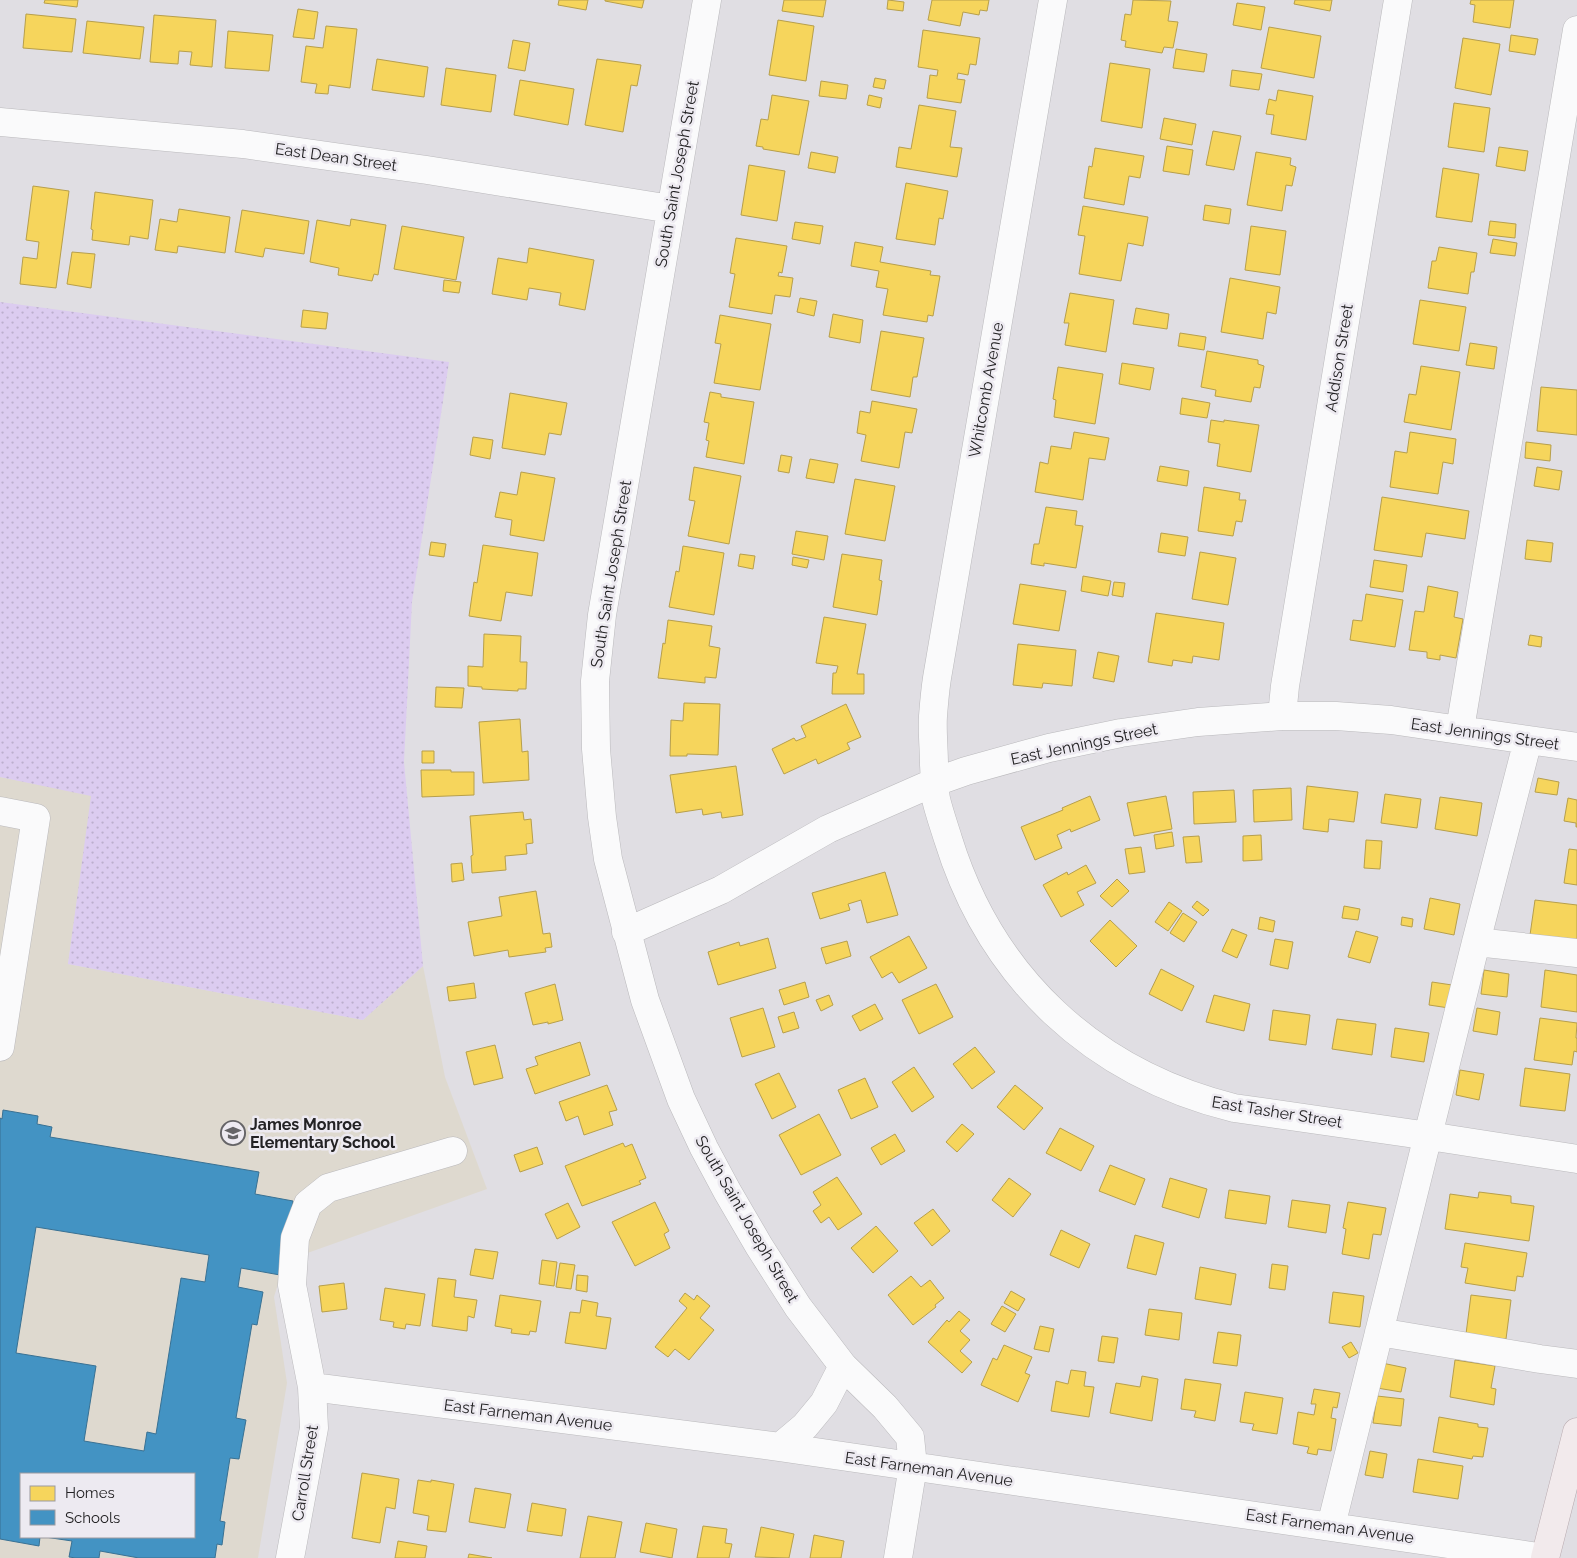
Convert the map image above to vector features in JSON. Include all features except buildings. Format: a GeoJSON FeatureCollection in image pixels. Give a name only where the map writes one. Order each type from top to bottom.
{"type":"FeatureCollection","features":[{"type":"Feature","properties":{"kind":"main road"},"geometry":{"type":"LineString","coordinates":[[1545,1558],[1577,1432]]}},
{"type":"Feature","properties":{"kind":"street","name":"South Saint Joseph Street"},"geometry":{"type":"LineString","coordinates":[[706,0],[602,615],[595,681],[596,749],[602,817],[608,859],[645,1000],[681,1099],[704,1148],[727,1191],[798,1307],[843,1366],[885,1407],[910,1437],[913,1466],[898,1558]]}},
{"type":"Feature","properties":{"kind":"street","name":"Whitcomb Avenue"},"geometry":{"type":"LineString","coordinates":[[935,782],[933,718],[936,678],[1053,0]]}},
{"type":"Feature","properties":{"kind":"street","name":"Addison Street"},"geometry":{"type":"LineString","coordinates":[[1282,716],[1285,686],[1398,0]]}},
{"type":"Feature","properties":{"kind":"street"},"geometry":{"type":"LineString","coordinates":[[1460,729],[1577,30]]}},
{"type":"Feature","properties":{"kind":"street","name":"East Dean Street"},"geometry":{"type":"LineString","coordinates":[[0,122],[243,144],[427,170],[671,209]]}},
{"type":"Feature","properties":{"kind":"street","name":"East Jennings Street"},"geometry":{"type":"LineString","coordinates":[[626,932],[721,890],[828,829],[935,782],[966,771],[1049,748],[1121,733],[1198,722],[1282,716],[1336,716],[1391,720],[1577,747]]}},
{"type":"Feature","properties":{"kind":"street"},"geometry":{"type":"LineString","coordinates":[[1331,1526],[1528,740]]}},
{"type":"Feature","properties":{"kind":"street","name":"East Tasher Street"},"geometry":{"type":"LineString","coordinates":[[935,782],[936,799],[953,854],[984,925],[1037,997],[1066,1024],[1123,1065],[1154,1081],[1208,1102],[1234,1108],[1577,1159]]}},
{"type":"Feature","properties":{"kind":"street"},"geometry":{"type":"LineString","coordinates":[[0,812],[36,818],[0,1047]]}},
{"type":"Feature","properties":{"kind":"street"},"geometry":{"type":"LineString","coordinates":[[1476,942],[1577,953]]}},
{"type":"Feature","properties":{"kind":"street","name":"Carroll Street"},"geometry":{"type":"LineString","coordinates":[[290,1558],[314,1428],[312,1387],[292,1285],[295,1238],[308,1204],[328,1188],[453,1151]]}},
{"type":"Feature","properties":{"kind":"street"},"geometry":{"type":"LineString","coordinates":[[1379,1332],[1577,1364]]}},
{"type":"Feature","properties":{"kind":"street"},"geometry":{"type":"LineString","coordinates":[[780,1447],[805,1426],[824,1402],[843,1366]]}},
{"type":"Feature","properties":{"kind":"street","name":"East Farneman Avenue"},"geometry":{"type":"LineString","coordinates":[[312,1387],[780,1447],[1545,1558]]}},
{"type":"Feature","properties":{"kind":"shaded area"},"geometry":{"type":"Polygon","coordinates":[[[0,302],[449,362],[412,602],[404,762],[423,966],[363,1020],[68,964],[91,796],[0,777],[0,302]]]}},
{"type":"Feature","properties":{"kind":"shaded area","name":"James Monroe Elementary School"},"geometry":{"type":"Polygon","coordinates":[[[0,777],[92,795],[68,964],[363,1020],[423,966],[445,1077],[487,1189],[285,1261],[274,1297],[287,1383],[258,1558],[0,1558],[0,777]]]}},
{"type":"Feature","properties":{"kind":"place","name":"James Monroe Elementary School"},"geometry":{"type":"Point","coordinates":[233,1133]}}]}
